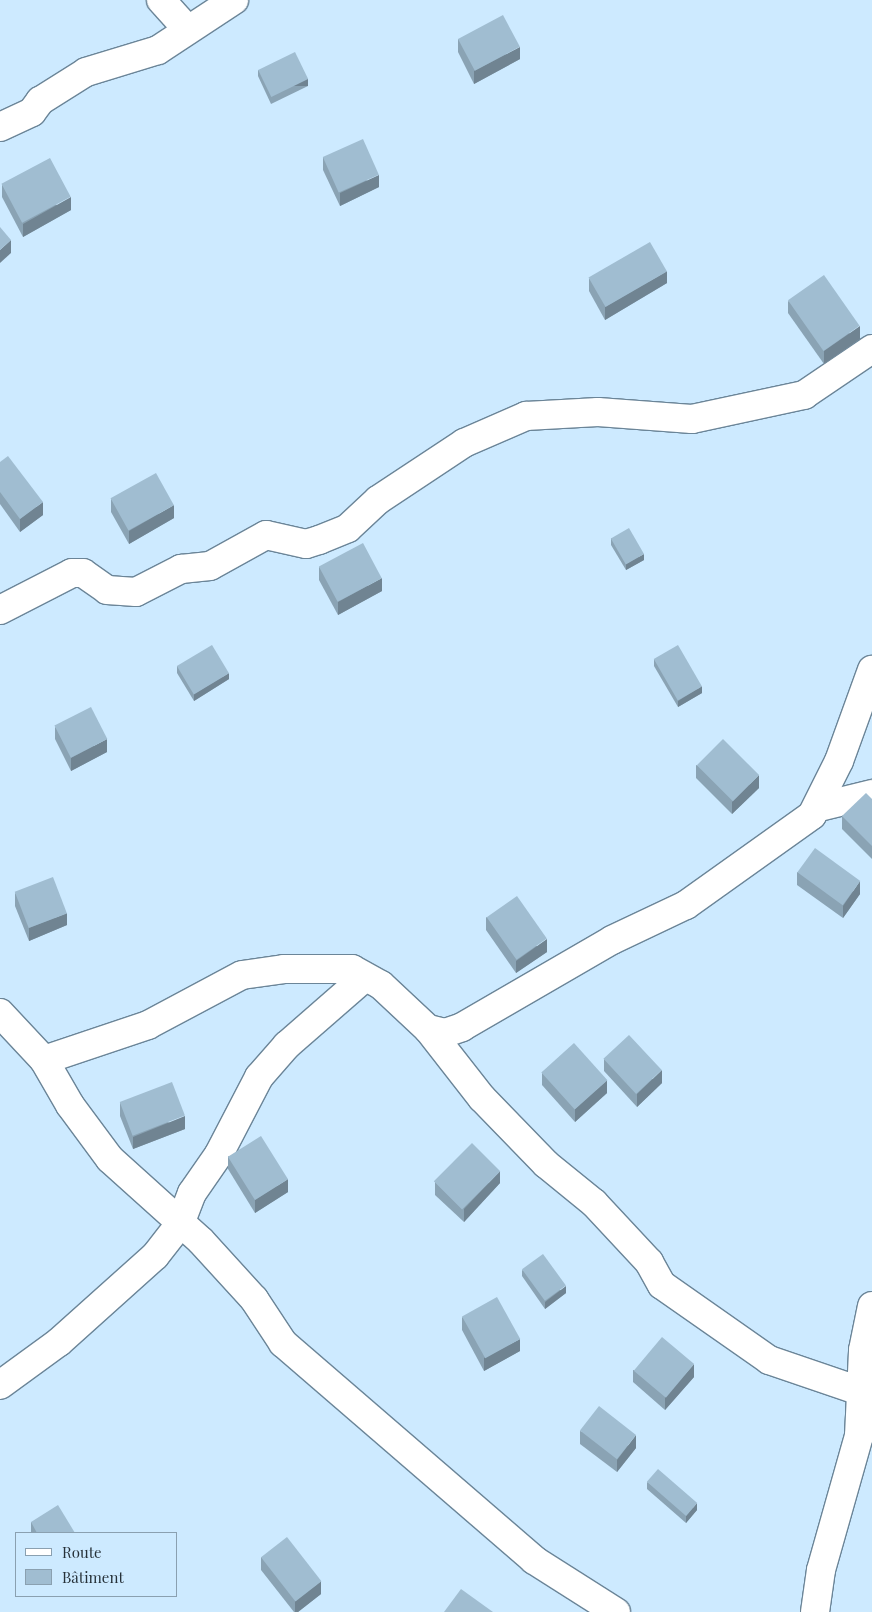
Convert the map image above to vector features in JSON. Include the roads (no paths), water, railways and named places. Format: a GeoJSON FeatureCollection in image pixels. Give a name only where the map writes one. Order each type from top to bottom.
{"type":"FeatureCollection","features":[{"type":"Feature","properties":{"kind":"street"},"geometry":{"type":"LineString","coordinates":[[161,0],[186,28]]}},
{"type":"Feature","properties":{"kind":"street"},"geometry":{"type":"LineString","coordinates":[[0,127],[32,112],[40,101],[86,72],[158,50],[186,28],[234,0]]}},
{"type":"Feature","properties":{"kind":"street"},"geometry":{"type":"LineString","coordinates":[[0,610],[72,573],[83,572],[107,590],[136,592],[181,569],[210,566],[266,535],[306,544],[319,540],[348,528],[386,494],[464,443],[526,416],[598,412],[692,419],[804,395],[872,349]]}},
{"type":"Feature","properties":{"kind":"street"},"geometry":{"type":"LineString","coordinates":[[819,807],[872,670]]}},
{"type":"Feature","properties":{"kind":"street"},"geometry":{"type":"LineString","coordinates":[[428,1029],[445,1033],[462,1027],[612,940],[686,905],[819,807],[872,794]]}},
{"type":"Feature","properties":{"kind":"street"},"geometry":{"type":"LineString","coordinates":[[44,1060],[148,1025],[242,975],[284,969],[352,969],[381,985],[428,1029],[482,1098],[546,1164],[594,1203],[649,1262],[662,1285],[769,1360],[865,1400]]}},
{"type":"Feature","properties":{"kind":"street"},"geometry":{"type":"LineString","coordinates":[[0,1385],[130,1282],[180,1224],[192,1193],[219,1154],[259,1077],[287,1044],[365,977]]}},
{"type":"Feature","properties":{"kind":"street"},"geometry":{"type":"LineString","coordinates":[[0,1013],[44,1060],[70,1105],[110,1159],[180,1224],[254,1299],[282,1342],[534,1560],[616,1612]]}},
{"type":"Feature","properties":{"kind":"street"},"geometry":{"type":"LineString","coordinates":[[815,1612],[822,1570],[851,1474],[865,1400],[872,1306]]}}]}
